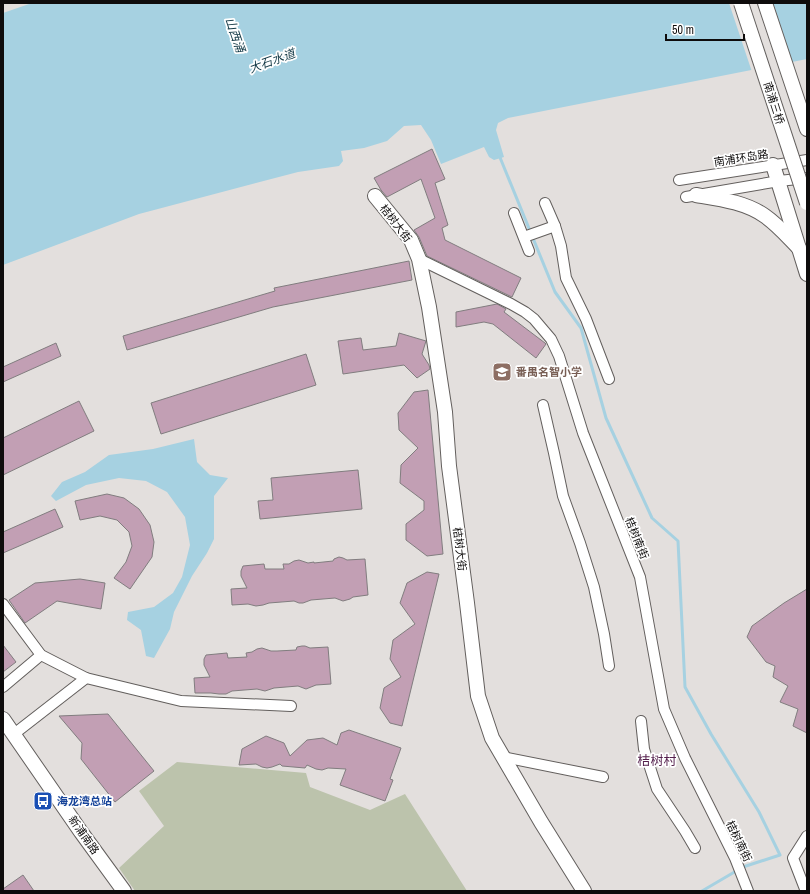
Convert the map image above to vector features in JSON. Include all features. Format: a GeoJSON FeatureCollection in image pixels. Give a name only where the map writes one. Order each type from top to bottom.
{"type":"FeatureCollection","features":[{"type":"Feature","properties":{"kind":"street","name":"南浦三桥"},"geometry":{"type":"LineString","coordinates":[[741,3],[807,203]]}},
{"type":"Feature","properties":{"kind":"street","name":"南浦三桥"},"geometry":{"type":"LineString","coordinates":[[765,3],[807,129]]}},
{"type":"Feature","properties":{"kind":"street","name":"南浦环岛路"},"geometry":{"type":"LineString","coordinates":[[679,180],[807,160]]}},
{"type":"Feature","properties":{"kind":"street"},"geometry":{"type":"LineString","coordinates":[[773,165],[807,274]]}},
{"type":"Feature","properties":{"kind":"street"},"geometry":{"type":"LineString","coordinates":[[691,196],[779,181],[807,178]]}},
{"type":"Feature","properties":{"kind":"street","name":"桔树大街"},"geometry":{"type":"LineString","coordinates":[[375,196],[411,240],[419,259],[429,307],[444,405],[449,466],[468,603],[478,696],[492,738],[541,822],[584,891]]}},
{"type":"Feature","properties":{"kind":"street"},"geometry":{"type":"LineString","coordinates":[[691,196],[729,200],[755,210],[777,226],[799,248]]}},
{"type":"Feature","properties":{"kind":"street"},"geometry":{"type":"LineString","coordinates":[[545,203],[555,226],[561,246],[566,278],[586,319],[609,379]]}},
{"type":"Feature","properties":{"kind":"street"},"geometry":{"type":"LineString","coordinates":[[514,214],[530,251]]}},
{"type":"Feature","properties":{"kind":"street"},"geometry":{"type":"LineString","coordinates":[[524,237],[555,226]]}},
{"type":"Feature","properties":{"kind":"street"},"geometry":{"type":"LineString","coordinates":[[799,248],[798,242],[807,229]]}},
{"type":"Feature","properties":{"kind":"street","name":"桔树南街"},"geometry":{"type":"LineString","coordinates":[[419,259],[525,312],[534,319],[551,339],[559,356],[583,434],[640,578],[664,709],[685,758],[735,858],[748,891]]}},
{"type":"Feature","properties":{"kind":"street"},"geometry":{"type":"LineString","coordinates":[[543,405],[563,496],[594,586],[609,666]]}},
{"type":"Feature","properties":{"kind":"street"},"geometry":{"type":"LineString","coordinates":[[3,604],[41,655],[86,678],[181,701],[291,706]]}},
{"type":"Feature","properties":{"kind":"street"},"geometry":{"type":"LineString","coordinates":[[3,688],[41,655]]}},
{"type":"Feature","properties":{"kind":"street"},"geometry":{"type":"LineString","coordinates":[[14,734],[86,678]]}},
{"type":"Feature","properties":{"kind":"street","name":"新浦南路"},"geometry":{"type":"LineString","coordinates":[[3,719],[81,832],[124,891]]}},
{"type":"Feature","properties":{"kind":"street"},"geometry":{"type":"LineString","coordinates":[[641,721],[644,749],[657,789],[695,848]]}},
{"type":"Feature","properties":{"kind":"street"},"geometry":{"type":"LineString","coordinates":[[503,757],[603,777]]}},
{"type":"Feature","properties":{"kind":"street"},"geometry":{"type":"LineString","coordinates":[[804,890],[793,858],[807,836]]}},
{"type":"Feature","properties":{"kind":"green space"},"geometry":{"type":"Polygon","coordinates":[[[177,762],[306,773],[310,787],[370,810],[405,794],[467,891],[135,891],[119,868],[164,826],[139,791],[177,762]]]}},
{"type":"Feature","properties":{"kind":"water"},"geometry":{"type":"Polygon","coordinates":[[[32,3],[807,3],[807,59],[508,118],[498,123],[496,130],[504,157],[494,160],[489,157],[484,147],[441,164],[431,140],[421,125],[404,126],[387,141],[364,148],[341,151],[343,161],[339,166],[298,172],[139,214],[3,265],[3,13],[32,3]]]}},
{"type":"Feature","properties":{"kind":"water"},"geometry":{"type":"Polygon","coordinates":[[[194,439],[197,462],[210,475],[228,478],[214,496],[214,539],[192,576],[174,612],[170,629],[154,658],[146,656],[141,630],[127,620],[128,612],[154,607],[173,593],[182,577],[190,545],[185,517],[167,492],[146,481],[119,478],[86,485],[56,501],[51,496],[62,482],[85,472],[109,455],[153,449],[194,439]]]}},
{"type":"Feature","properties":{"kind":"pier"},"geometry":{"type":"Polygon","coordinates":[[[729,3],[773,3],[793,64],[752,72],[729,3]]]}},
{"type":"Feature","properties":{"kind":"building"},"geometry":{"type":"Polygon","coordinates":[[[432,149],[445,179],[435,183],[448,225],[442,228],[445,240],[521,278],[512,297],[427,256],[419,237],[414,230],[435,218],[421,179],[387,197],[374,178],[432,149]]]}},
{"type":"Feature","properties":{"kind":"building"},"geometry":{"type":"Polygon","coordinates":[[[409,261],[412,280],[273,307],[127,350],[123,336],[275,291],[274,288],[409,261]]]}},
{"type":"Feature","properties":{"kind":"building"},"geometry":{"type":"Polygon","coordinates":[[[497,304],[506,309],[504,312],[546,344],[536,358],[493,324],[484,322],[456,327],[456,312],[497,304]]]}},
{"type":"Feature","properties":{"kind":"building"},"geometry":{"type":"Polygon","coordinates":[[[399,333],[426,341],[422,354],[430,369],[417,378],[404,365],[343,374],[338,341],[361,338],[363,350],[396,346],[399,333]]]}},
{"type":"Feature","properties":{"kind":"building"},"geometry":{"type":"Polygon","coordinates":[[[56,343],[61,356],[3,382],[3,367],[56,343]]]}},
{"type":"Feature","properties":{"kind":"building"},"geometry":{"type":"Polygon","coordinates":[[[306,354],[316,385],[161,434],[151,403],[306,354]]]}},
{"type":"Feature","properties":{"kind":"building"},"geometry":{"type":"Polygon","coordinates":[[[428,390],[443,554],[427,556],[406,540],[406,524],[424,510],[424,501],[400,483],[401,465],[418,448],[399,430],[398,413],[414,392],[428,390]]]}},
{"type":"Feature","properties":{"kind":"building"},"geometry":{"type":"Polygon","coordinates":[[[79,401],[94,431],[3,475],[3,438],[79,401]]]}},
{"type":"Feature","properties":{"kind":"building"},"geometry":{"type":"Polygon","coordinates":[[[358,470],[362,509],[260,519],[258,501],[273,500],[271,478],[358,470]]]}},
{"type":"Feature","properties":{"kind":"building"},"geometry":{"type":"Polygon","coordinates":[[[107,494],[124,498],[139,509],[150,525],[154,542],[152,557],[130,589],[114,578],[126,562],[132,546],[129,532],[117,520],[100,516],[80,520],[75,501],[107,494]]]}},
{"type":"Feature","properties":{"kind":"building"},"geometry":{"type":"Polygon","coordinates":[[[55,509],[63,527],[3,553],[3,532],[55,509]]]}},
{"type":"Feature","properties":{"kind":"building"},"geometry":{"type":"Polygon","coordinates":[[[339,557],[347,560],[365,559],[368,595],[353,597],[343,601],[335,598],[311,600],[303,603],[294,601],[269,603],[256,606],[248,604],[232,605],[231,589],[247,588],[241,576],[243,566],[264,564],[265,569],[284,569],[283,564],[289,564],[294,561],[299,560],[314,563],[333,561],[339,557]]]}},
{"type":"Feature","properties":{"kind":"building"},"geometry":{"type":"Polygon","coordinates":[[[427,572],[439,574],[402,726],[390,723],[380,708],[384,688],[401,677],[390,659],[393,640],[415,624],[400,603],[407,583],[427,572]]]}},
{"type":"Feature","properties":{"kind":"building"},"geometry":{"type":"Polygon","coordinates":[[[80,579],[105,583],[101,609],[57,601],[25,623],[9,600],[35,583],[80,579]]]}},
{"type":"Feature","properties":{"kind":"building"},"geometry":{"type":"Polygon","coordinates":[[[807,589],[807,733],[793,726],[798,709],[780,702],[788,686],[773,677],[775,666],[766,662],[747,637],[752,626],[784,603],[807,589]]]}},
{"type":"Feature","properties":{"kind":"building"},"geometry":{"type":"Polygon","coordinates":[[[3,645],[16,662],[3,672],[3,645]]]}},
{"type":"Feature","properties":{"kind":"building"},"geometry":{"type":"Polygon","coordinates":[[[302,646],[310,648],[328,647],[331,684],[316,685],[306,689],[298,686],[274,688],[265,691],[257,689],[232,691],[226,694],[195,693],[194,678],[210,677],[204,665],[206,655],[227,653],[228,658],[247,657],[246,653],[262,648],[277,651],[296,650],[297,647],[302,646]]]}},
{"type":"Feature","properties":{"kind":"building"},"geometry":{"type":"Polygon","coordinates":[[[108,714],[154,771],[115,802],[81,759],[82,743],[59,716],[108,714]]]}},
{"type":"Feature","properties":{"kind":"building"},"geometry":{"type":"Polygon","coordinates":[[[349,730],[401,748],[390,779],[393,780],[385,801],[340,785],[346,769],[328,768],[322,770],[307,765],[305,768],[282,766],[280,764],[267,768],[256,764],[239,765],[242,749],[266,736],[284,743],[290,756],[307,740],[323,738],[337,745],[341,733],[349,730]]]}},
{"type":"Feature","properties":{"kind":"building"},"geometry":{"type":"Polygon","coordinates":[[[23,875],[34,891],[3,891],[3,889],[23,875]]]}},
{"type":"Feature","properties":{"kind":"waterway"},"geometry":{"type":"LineString","coordinates":[[499,155],[555,292],[581,328],[606,418],[652,518],[678,541],[685,687],[711,734],[759,812],[780,855],[743,867],[702,891]]}},
{"type":"Feature","properties":{"kind":"place","name":"番禺名智小学"},"geometry":{"type":"Point","coordinates":[502,372]}},
{"type":"Feature","properties":{"kind":"place","name":"海龙湾总站"},"geometry":{"type":"Point","coordinates":[43,801]}},
{"type":"Feature","properties":{"kind":"district","name":"桔树村"},"geometry":{"type":"Point","coordinates":[657,760]}},
{"type":"Feature","properties":{"kind":"water label","name":"山西涌"},"geometry":{"type":"Point","coordinates":[235,35]}},
{"type":"Feature","properties":{"kind":"water label","name":"大石水道"},"geometry":{"type":"Point","coordinates":[272,61]}}]}
